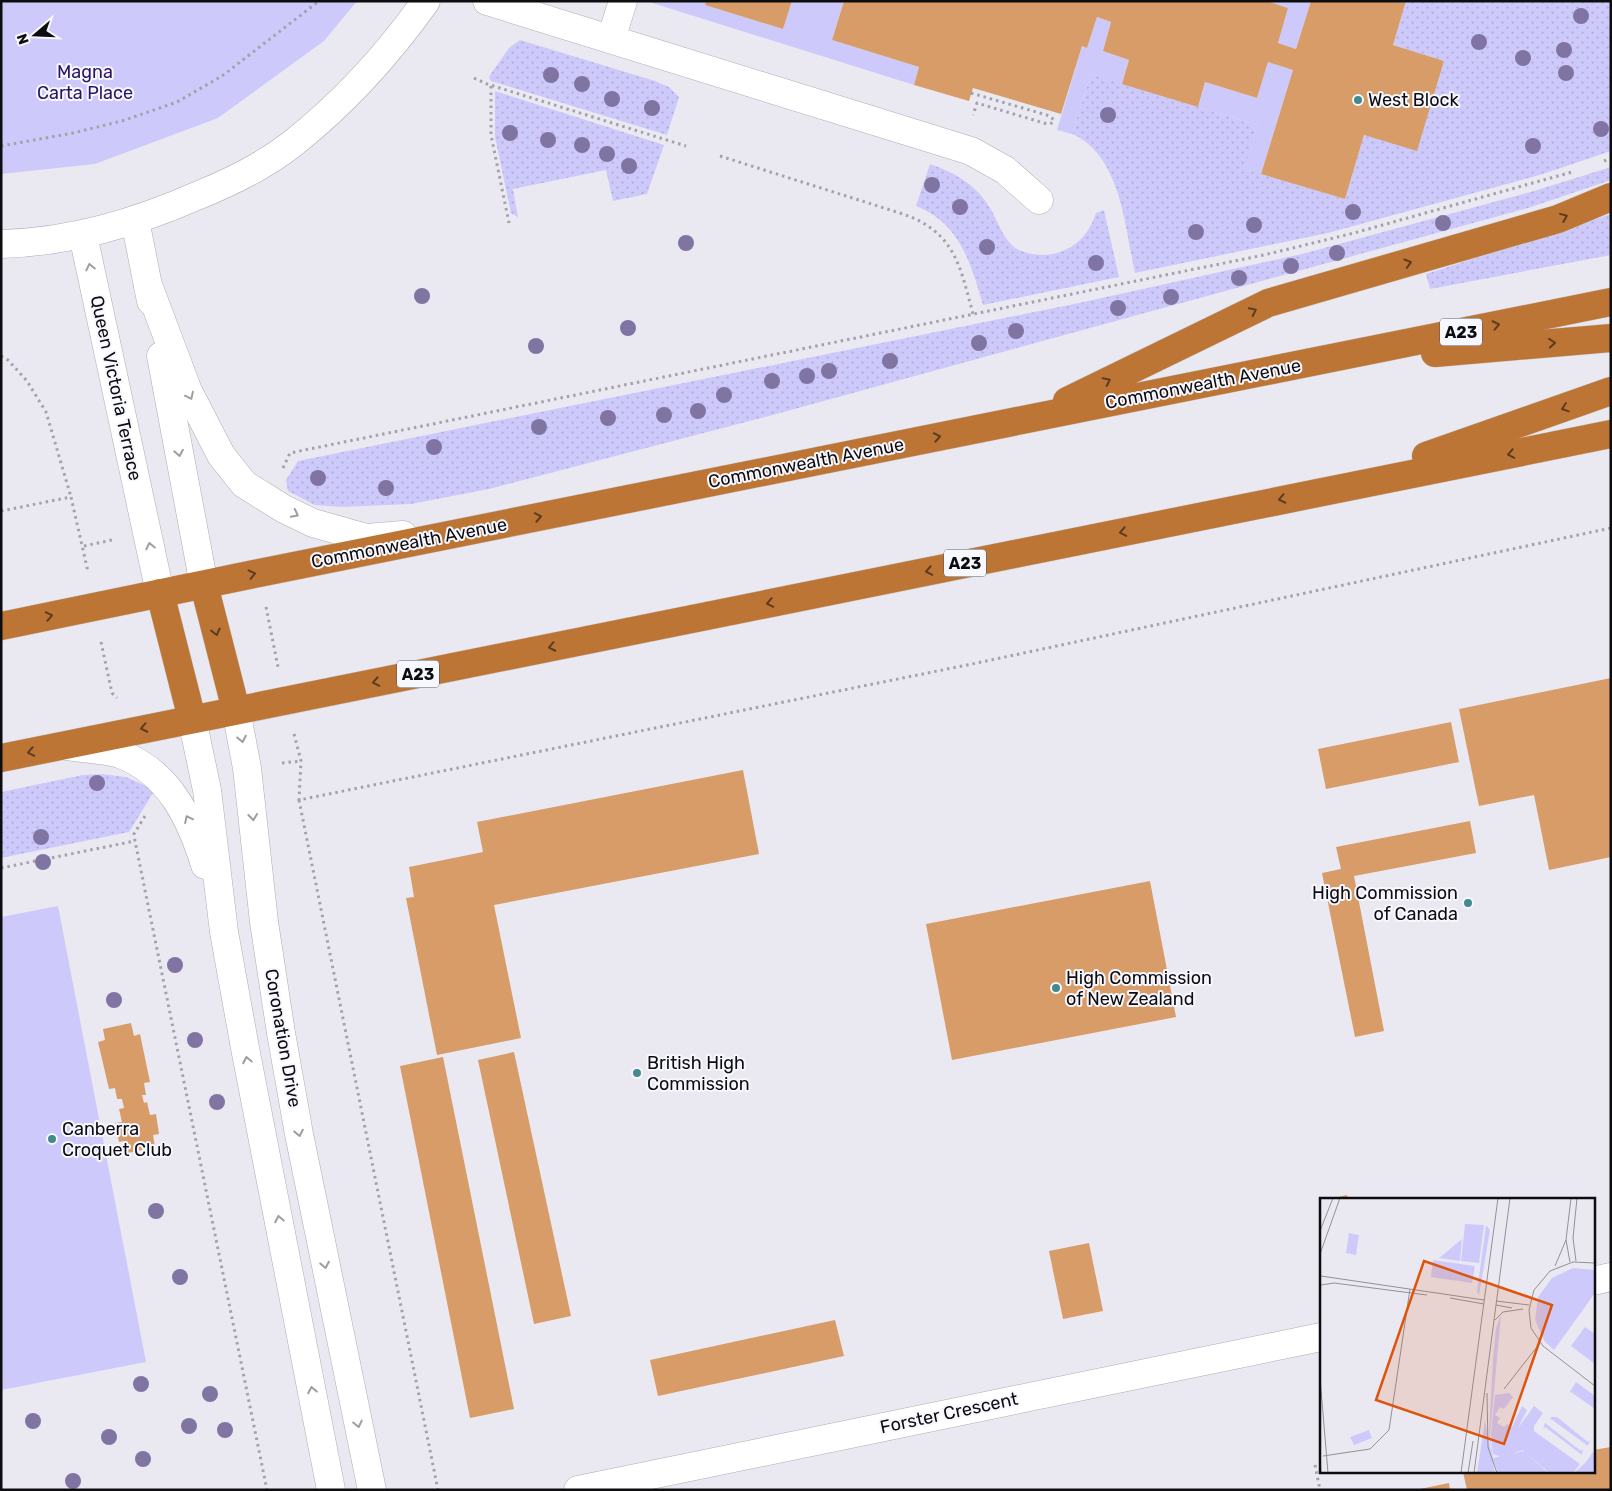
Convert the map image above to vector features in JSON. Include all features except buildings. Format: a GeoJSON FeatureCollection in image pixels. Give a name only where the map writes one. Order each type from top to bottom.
{"type":"FeatureCollection","features":[{"type":"Feature","properties":{"kind":"highway"},"geometry":{"type":"LineString","coordinates":[[1032,418],[1268,303],[1558,219],[1611,197]]}},
{"type":"Feature","properties":{"kind":"highway","name":"Commonwealth Avenue"},"geometry":{"type":"LineString","coordinates":[[1,626],[1611,302]]}},
{"type":"Feature","properties":{"kind":"highway"},"geometry":{"type":"LineString","coordinates":[[1311,363],[1611,338]]}},
{"type":"Feature","properties":{"kind":"highway"},"geometry":{"type":"LineString","coordinates":[[1330,490],[1611,392]]}},
{"type":"Feature","properties":{"kind":"highway","name":"A23"},"geometry":{"type":"LineString","coordinates":[[1,758],[1611,434]]}},
{"type":"Feature","properties":{"kind":"highway","name":"Coronation Drive"},"geometry":{"type":"LineString","coordinates":[[204,585],[236,710]]}},
{"type":"Feature","properties":{"kind":"highway"},"geometry":{"type":"LineString","coordinates":[[160,593],[192,719]]}},
{"type":"Feature","properties":{"kind":"street"},"geometry":{"type":"LineString","coordinates":[[1,244],[84,235],[135,220],[190,199],[260,165],[290,145],[329,113],[367,77],[404,32],[426,1]]}},
{"type":"Feature","properties":{"kind":"street"},"geometry":{"type":"LineString","coordinates":[[487,1],[971,151],[1005,170],[1039,200]]}},
{"type":"Feature","properties":{"kind":"street"},"geometry":{"type":"LineString","coordinates":[[611,39],[623,1]]}},
{"type":"Feature","properties":{"kind":"street"},"geometry":{"type":"LineString","coordinates":[[135,220],[204,585]]}},
{"type":"Feature","properties":{"kind":"street","name":"Queen Victoria Terrace"},"geometry":{"type":"LineString","coordinates":[[84,235],[160,593]]}},
{"type":"Feature","properties":{"kind":"street"},"geometry":{"type":"LineString","coordinates":[[148,285],[188,391],[221,455],[244,484],[284,509],[312,523],[366,538],[473,531]]}},
{"type":"Feature","properties":{"kind":"street","name":"Coronation Drive"},"geometry":{"type":"LineString","coordinates":[[236,710],[247,768],[264,922],[281,1033],[301,1143],[372,1490]]}},
{"type":"Feature","properties":{"kind":"street"},"geometry":{"type":"LineString","coordinates":[[192,719],[207,790],[224,932],[331,1490]]}},
{"type":"Feature","properties":{"kind":"street"},"geometry":{"type":"LineString","coordinates":[[61,746],[119,754],[146,766],[166,786],[182,808],[196,837],[224,932]]}},
{"type":"Feature","properties":{"kind":"street"},"geometry":{"type":"LineString","coordinates":[[1594,1281],[1611,1277]]}},
{"type":"Feature","properties":{"kind":"street","name":"Forster Crescent"},"geometry":{"type":"LineString","coordinates":[[578,1490],[1320,1337]]}},
{"type":"Feature","properties":{"kind":"path"},"geometry":{"type":"LineString","coordinates":[[1,146],[73,134],[122,121],[177,102],[222,76],[319,1]]}},
{"type":"Feature","properties":{"kind":"path"},"geometry":{"type":"LineString","coordinates":[[474,78],[491,86],[686,146]]}},
{"type":"Feature","properties":{"kind":"path"},"geometry":{"type":"LineString","coordinates":[[491,86],[491,135],[509,223]]}},
{"type":"Feature","properties":{"kind":"path"},"geometry":{"type":"LineString","coordinates":[[971,93],[1050,116],[1054,120],[1052,123],[1047,124],[977,103],[973,114]]}},
{"type":"Feature","properties":{"kind":"path"},"geometry":{"type":"LineString","coordinates":[[720,156],[908,216],[926,224],[938,232],[947,244],[960,269],[973,315]]}},
{"type":"Feature","properties":{"kind":"path"},"geometry":{"type":"LineString","coordinates":[[1599,163],[1611,158]]}},
{"type":"Feature","properties":{"kind":"path"},"geometry":{"type":"LineString","coordinates":[[290,453],[1264,255],[1354,233],[1576,171]]}},
{"type":"Feature","properties":{"kind":"path"},"geometry":{"type":"LineString","coordinates":[[1,356],[8,360],[26,380],[46,412],[84,546]]}},
{"type":"Feature","properties":{"kind":"path"},"geometry":{"type":"LineString","coordinates":[[1,511],[71,496]]}},
{"type":"Feature","properties":{"kind":"path"},"geometry":{"type":"LineString","coordinates":[[300,800],[972,664],[1611,528]]}},
{"type":"Feature","properties":{"kind":"path"},"geometry":{"type":"LineString","coordinates":[[259,573],[301,761],[300,800],[438,1490]]}},
{"type":"Feature","properties":{"kind":"path"},"geometry":{"type":"LineString","coordinates":[[103,653],[112,693]]}},
{"type":"Feature","properties":{"kind":"path"},"geometry":{"type":"LineString","coordinates":[[149,810],[134,834],[135,841],[267,1490]]}},
{"type":"Feature","properties":{"kind":"path"},"geometry":{"type":"LineString","coordinates":[[1,868],[135,841]]}},
{"type":"Feature","properties":{"kind":"path"},"geometry":{"type":"LineString","coordinates":[[1315,1465],[1320,1490]]}},
{"type":"Feature","properties":{"kind":"green space","name":"Magna Carta Place"},"geometry":{"type":"Polygon","coordinates":[[[1,1],[357,1],[324,41],[218,118],[95,164],[1,174],[1,1]]]}},
{"type":"Feature","properties":{"kind":"green space"},"geometry":{"type":"Polygon","coordinates":[[[646,1],[706,1],[705,5],[783,29],[792,1],[844,1],[832,40],[919,67],[914,85],[646,1]]]}},
{"type":"Feature","properties":{"kind":"green space"},"geometry":{"type":"Polygon","coordinates":[[[1267,1],[1311,1],[1296,49],[1278,43],[1288,8],[1267,1]]]}},
{"type":"Feature","properties":{"kind":"green space"},"geometry":{"type":"Polygon","coordinates":[[[1406,1],[1611,1],[1611,151],[1543,174],[1328,233],[1135,273],[1124,215],[1111,175],[1101,158],[1088,144],[1072,134],[1091,74],[1257,125],[1245,169],[1345,199],[1364,135],[1417,150],[1444,61],[1393,45],[1406,1]]]}},
{"type":"Feature","properties":{"kind":"green space"},"geometry":{"type":"Polygon","coordinates":[[[1097,17],[1111,22],[1103,51],[1129,60],[1122,84],[1091,74],[1072,134],[1057,130],[1082,46],[1087,48],[1097,17]]]}},
{"type":"Feature","properties":{"kind":"green space"},"geometry":{"type":"Polygon","coordinates":[[[520,40],[655,81],[669,87],[679,97],[667,135],[491,81],[490,75],[509,48],[520,40]]]}},
{"type":"Feature","properties":{"kind":"green space"},"geometry":{"type":"Polygon","coordinates":[[[1268,62],[1293,70],[1261,174],[1244,169],[1257,125],[1198,107],[1205,82],[1257,98],[1268,62]]]}},
{"type":"Feature","properties":{"kind":"green space"},"geometry":{"type":"Polygon","coordinates":[[[495,91],[664,145],[647,194],[613,201],[606,170],[513,189],[518,217],[511,213],[495,137],[495,91]]]}},
{"type":"Feature","properties":{"kind":"green space"},"geometry":{"type":"Polygon","coordinates":[[[930,164],[948,171],[972,186],[985,200],[1003,234],[1010,243],[1017,249],[1028,253],[1036,255],[1053,254],[1070,248],[1083,237],[1093,222],[1096,213],[1104,210],[1119,277],[983,305],[968,260],[953,234],[931,213],[916,206],[930,164]]]}},
{"type":"Feature","properties":{"kind":"green space"},"geometry":{"type":"Polygon","coordinates":[[[1611,167],[1611,180],[1528,208],[769,416],[489,489],[411,504],[343,507],[315,505],[288,491],[286,480],[298,461],[1079,303],[1302,254],[1534,191],[1611,167]]]}},
{"type":"Feature","properties":{"kind":"green space"},"geometry":{"type":"Polygon","coordinates":[[[1611,214],[1611,255],[1430,289],[1426,274],[1611,214]]]}},
{"type":"Feature","properties":{"kind":"green space"},"geometry":{"type":"Polygon","coordinates":[[[101,774],[126,777],[155,790],[129,832],[1,858],[1,792],[83,775],[101,774]]]}},
{"type":"Feature","properties":{"kind":"green space","name":"Canberra Croquet Club"},"geometry":{"type":"Polygon","coordinates":[[[58,906],[146,1362],[1,1390],[1,917],[58,906]]]}},
{"type":"Feature","properties":{"kind":"place","name":"West Block"},"geometry":{"type":"Point","coordinates":[1358,100]}},
{"type":"Feature","properties":{"kind":"place","name":"High Commission of Canada"},"geometry":{"type":"Point","coordinates":[1468,903]}},
{"type":"Feature","properties":{"kind":"place","name":"High Commission of New Zealand"},"geometry":{"type":"Point","coordinates":[1056,988]}},
{"type":"Feature","properties":{"kind":"place","name":"British High Commission"},"geometry":{"type":"Point","coordinates":[637,1073]}},
{"type":"Feature","properties":{"kind":"place","name":"Canberra Croquet Club"},"geometry":{"type":"Point","coordinates":[52,1139]}}]}
